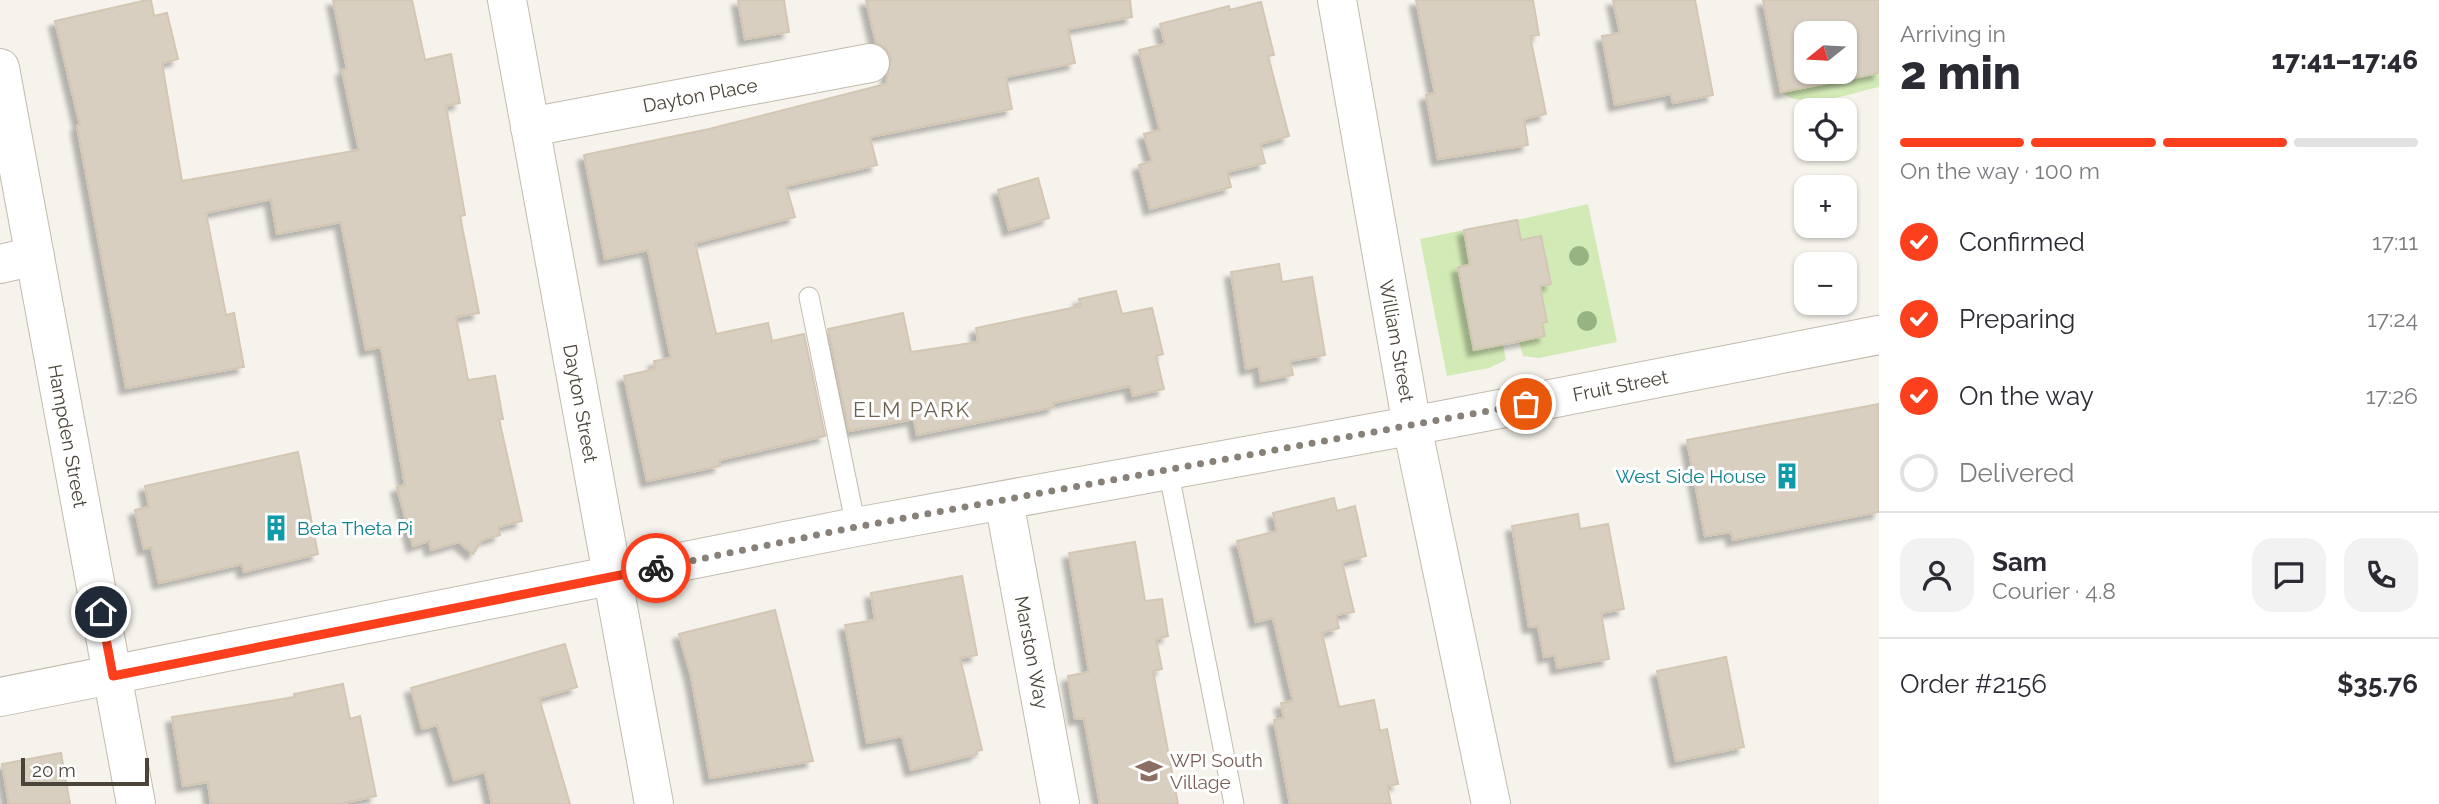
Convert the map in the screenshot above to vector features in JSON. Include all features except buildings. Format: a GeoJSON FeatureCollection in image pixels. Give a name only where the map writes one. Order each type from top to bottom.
{"type":"FeatureCollection","features":[{"type":"Feature","properties":{"kind":"street","name":"Dayton Street"},"geometry":{"type":"LineString","coordinates":[[507,0],[654,804]]}},
{"type":"Feature","properties":{"kind":"street","name":"William Street"},"geometry":{"type":"LineString","coordinates":[[1337,0],[1412,426],[1491,804]]}},
{"type":"Feature","properties":{"kind":"street","name":"Dayton Place"},"geometry":{"type":"LineString","coordinates":[[530,127],[870,63]]}},
{"type":"Feature","properties":{"kind":"street","name":"Hampden Street"},"geometry":{"type":"LineString","coordinates":[[0,68],[18,260],[113,676],[136,804]]}},
{"type":"Feature","properties":{"kind":"street","name":"Fruit Street"},"geometry":{"type":"LineString","coordinates":[[0,697],[856,527],[1412,426],[1879,335]]}},
{"type":"Feature","properties":{"kind":"street","name":"Marston Way"},"geometry":{"type":"LineString","coordinates":[[1004,501],[1060,804]]}},
{"type":"Feature","properties":{"kind":"lane"},"geometry":{"type":"LineString","coordinates":[[809,297],[856,527]]}},
{"type":"Feature","properties":{"kind":"lane"},"geometry":{"type":"LineString","coordinates":[[1168,469],[1234,804]]}},
{"type":"Feature","properties":{"kind":"green space"},"geometry":{"type":"Polygon","coordinates":[[[1879,73],[1879,87],[1832,98],[1794,98],[1781,92],[1822,84],[1857,84],[1857,77],[1879,73]]]}},
{"type":"Feature","properties":{"kind":"green space"},"geometry":{"type":"Polygon","coordinates":[[[1588,204],[1617,342],[1539,358],[1523,356],[1519,342],[1545,336],[1542,323],[1547,321],[1540,286],[1551,283],[1541,236],[1521,240],[1517,220],[1588,204]]]}},
{"type":"Feature","properties":{"kind":"green space"},"geometry":{"type":"Polygon","coordinates":[[[1464,230],[1470,265],[1458,267],[1474,350],[1503,345],[1506,360],[1489,368],[1447,376],[1420,239],[1464,230]]]}},
{"type":"Feature","properties":{"kind":"way so far"},"geometry":{"type":"LineString","coordinates":[[656,568],[856,527],[1526,404]]}},
{"type":"Feature","properties":{"kind":"place","name":"West Side House"},"geometry":{"type":"Point","coordinates":[1787,476]}},
{"type":"Feature","properties":{"kind":"place","name":"Beta Theta Pi"},"geometry":{"type":"Point","coordinates":[276,528]}},
{"type":"Feature","properties":{"kind":"place","name":"WPI South Village"},"geometry":{"type":"Point","coordinates":[1149,771]}},
{"type":"Feature","properties":{"kind":"district","name":"ELM PARK"},"geometry":{"type":"Point","coordinates":[912,410]}},
{"type":"Feature","properties":{"kind":"route"},"geometry":{"type":"LineString","coordinates":[[101,612],[113,676],[656,568]]}}]}
